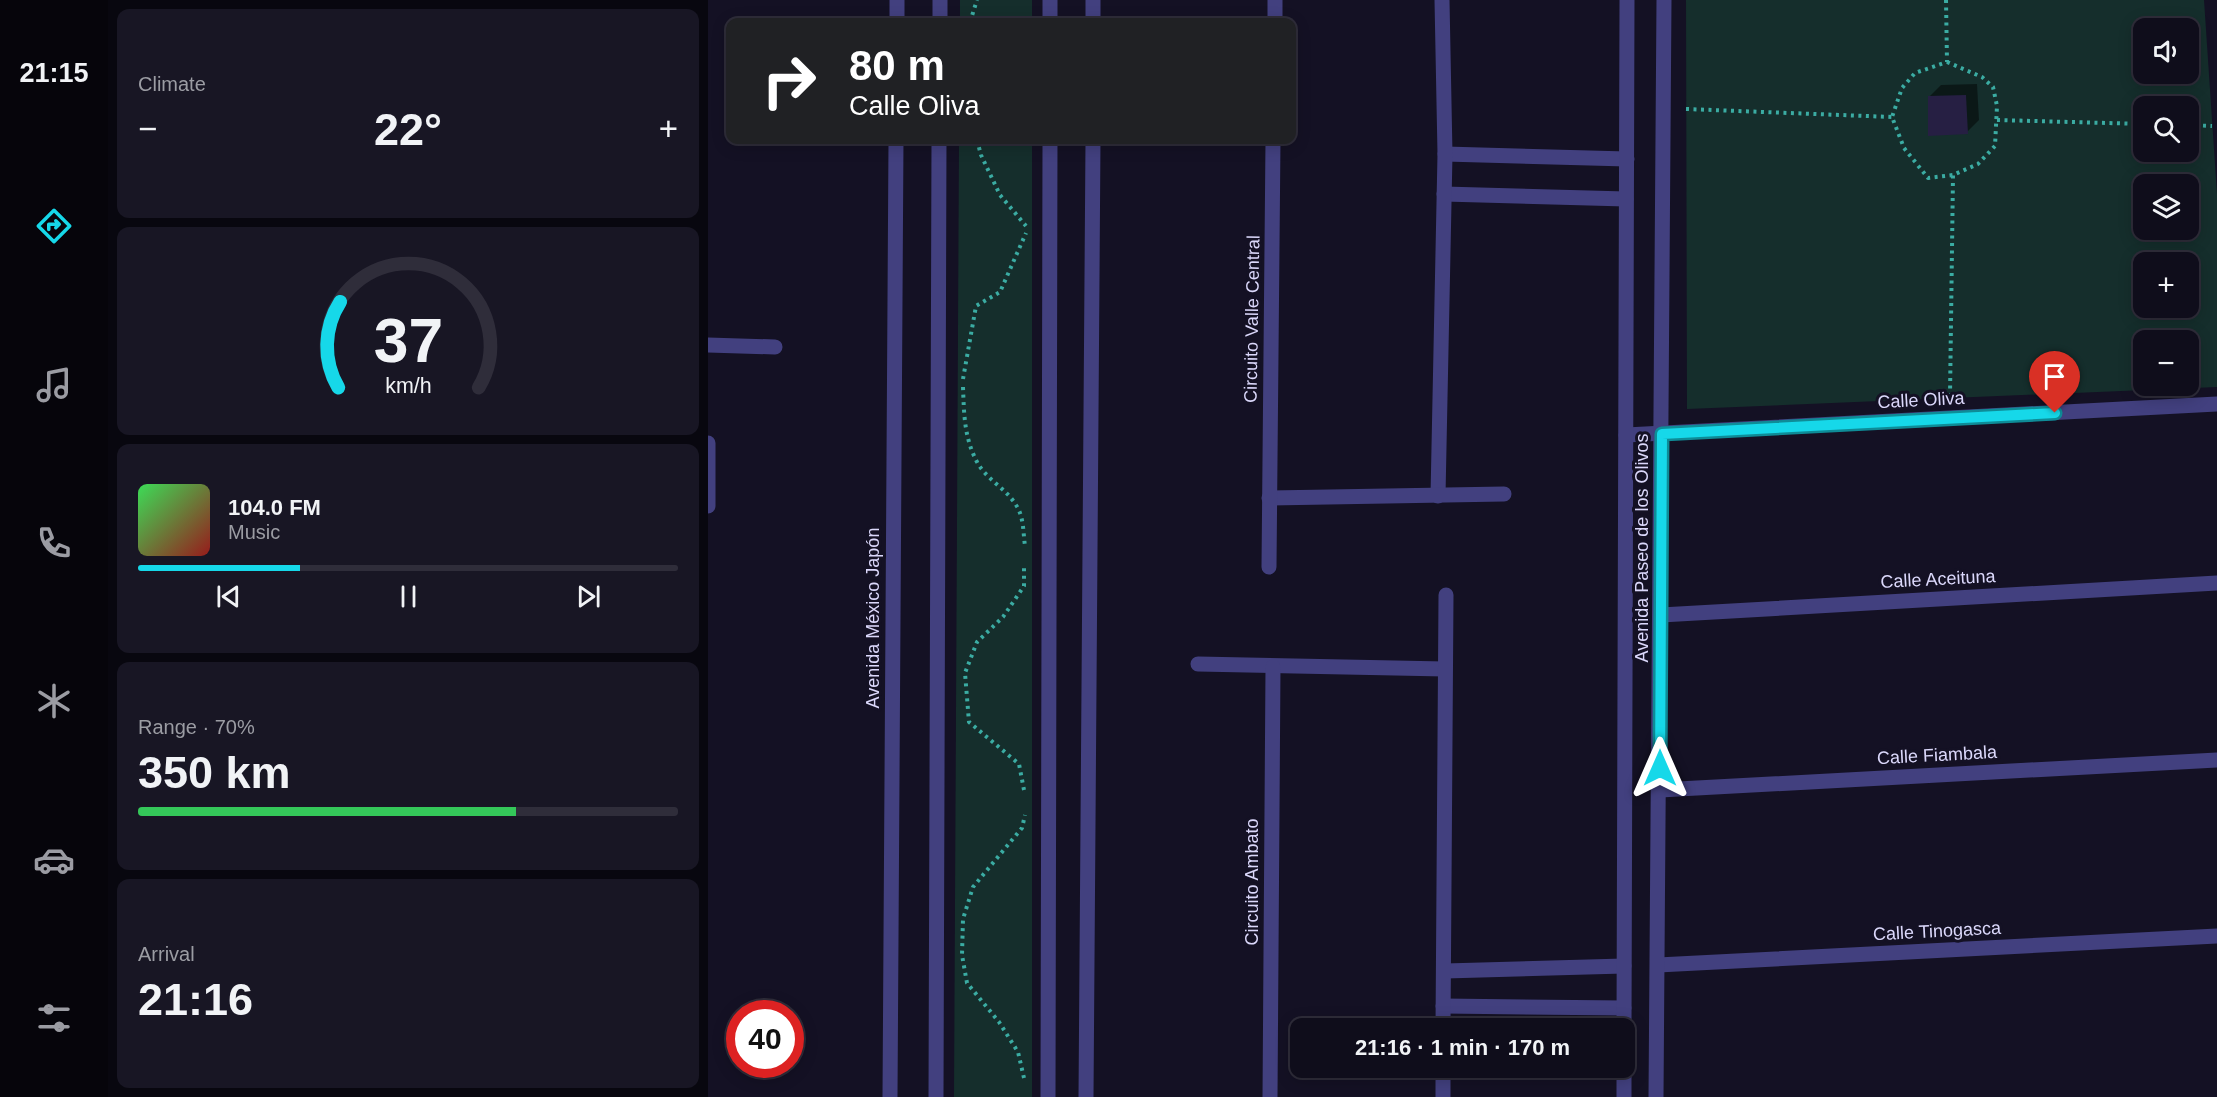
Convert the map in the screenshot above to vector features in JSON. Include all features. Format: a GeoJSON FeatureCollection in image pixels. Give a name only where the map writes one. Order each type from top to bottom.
{"type":"FeatureCollection","features":[{"type":"Feature","properties":{"kind":"street"},"geometry":{"type":"LineString","coordinates":[[897,0],[897,18]]}},
{"type":"Feature","properties":{"kind":"street"},"geometry":{"type":"LineString","coordinates":[[939,18],[940,0]]}},
{"type":"Feature","properties":{"kind":"street"},"geometry":{"type":"LineString","coordinates":[[1050,0],[1050,18]]}},
{"type":"Feature","properties":{"kind":"street"},"geometry":{"type":"LineString","coordinates":[[1093,0],[1093,18]]}},
{"type":"Feature","properties":{"kind":"street"},"geometry":{"type":"LineString","coordinates":[[1275,0],[1275,18]]}},
{"type":"Feature","properties":{"kind":"street"},"geometry":{"type":"LineString","coordinates":[[1438,496],[1445,154],[1442,0]]}},
{"type":"Feature","properties":{"kind":"street","name":"Avenida Paseo de los Olivos"},"geometry":{"type":"LineString","coordinates":[[1624,1018],[1627,0]]}},
{"type":"Feature","properties":{"kind":"street","name":"Avenida Paseo de los Olivos"},"geometry":{"type":"LineString","coordinates":[[1656,1097],[1664,0]]}},
{"type":"Feature","properties":{"kind":"street","name":"Avenida México Japón"},"geometry":{"type":"LineString","coordinates":[[890,1097],[896,144]]}},
{"type":"Feature","properties":{"kind":"street"},"geometry":{"type":"LineString","coordinates":[[936,1097],[939,144]]}},
{"type":"Feature","properties":{"kind":"street"},"geometry":{"type":"LineString","coordinates":[[1048,1097],[1050,144]]}},
{"type":"Feature","properties":{"kind":"street"},"geometry":{"type":"LineString","coordinates":[[1086,1097],[1092,144]]}},
{"type":"Feature","properties":{"kind":"street","name":"Circuito Valle Central"},"geometry":{"type":"LineString","coordinates":[[1269,567],[1273,144]]}},
{"type":"Feature","properties":{"kind":"street"},"geometry":{"type":"LineString","coordinates":[[1445,154],[1627,159]]}},
{"type":"Feature","properties":{"kind":"street"},"geometry":{"type":"LineString","coordinates":[[1444,194],[1626,199]]}},
{"type":"Feature","properties":{"kind":"street"},"geometry":{"type":"LineString","coordinates":[[708,345],[775,347]]}},
{"type":"Feature","properties":{"kind":"street","name":"Calle Oliva"},"geometry":{"type":"LineString","coordinates":[[1626,435],[2217,404]]}},
{"type":"Feature","properties":{"kind":"street"},"geometry":{"type":"LineString","coordinates":[[708,443],[708,506]]}},
{"type":"Feature","properties":{"kind":"street"},"geometry":{"type":"LineString","coordinates":[[1269,498],[1504,494]]}},
{"type":"Feature","properties":{"kind":"street","name":"Calle Aceituna"},"geometry":{"type":"LineString","coordinates":[[1661,615],[2217,583]]}},
{"type":"Feature","properties":{"kind":"street"},"geometry":{"type":"LineString","coordinates":[[1443,1018],[1446,594]]}},
{"type":"Feature","properties":{"kind":"street"},"geometry":{"type":"LineString","coordinates":[[1198,664],[1445,669]]}},
{"type":"Feature","properties":{"kind":"street","name":"Circuito Ambato"},"geometry":{"type":"LineString","coordinates":[[1270,1097],[1273,667]]}},
{"type":"Feature","properties":{"kind":"street","name":"Calle Fiambala"},"geometry":{"type":"LineString","coordinates":[[1660,790],[2217,760]]}},
{"type":"Feature","properties":{"kind":"street","name":"Calle Tinogasca"},"geometry":{"type":"LineString","coordinates":[[1658,965],[2217,936]]}},
{"type":"Feature","properties":{"kind":"street"},"geometry":{"type":"LineString","coordinates":[[1445,971],[1624,966]]}},
{"type":"Feature","properties":{"kind":"street"},"geometry":{"type":"LineString","coordinates":[[1443,1006],[1624,1008]]}},
{"type":"Feature","properties":{"kind":"street"},"geometry":{"type":"LineString","coordinates":[[1443,1078],[1443,1097]]}},
{"type":"Feature","properties":{"kind":"street"},"geometry":{"type":"LineString","coordinates":[[1624,1078],[1624,1097]]}},
{"type":"Feature","properties":{"kind":"path"},"geometry":{"type":"LineString","coordinates":[[971,18],[977,0]]}},
{"type":"Feature","properties":{"kind":"path"},"geometry":{"type":"LineString","coordinates":[[1946,0],[1947,62]]}},
{"type":"Feature","properties":{"kind":"path"},"geometry":{"type":"LineString","coordinates":[[1947,62],[1982,77],[1993,87],[1998,106],[1995,146],[1978,164],[1953,175],[1928,178],[1904,148],[1892,117],[1902,88],[1915,74],[1947,62]]}},
{"type":"Feature","properties":{"kind":"path"},"geometry":{"type":"LineString","coordinates":[[1686,109],[1892,117]]}},
{"type":"Feature","properties":{"kind":"path"},"geometry":{"type":"LineString","coordinates":[[1996,120],[2133,124]]}},
{"type":"Feature","properties":{"kind":"path"},"geometry":{"type":"LineString","coordinates":[[2199,125],[2212,126]]}},
{"type":"Feature","properties":{"kind":"path"},"geometry":{"type":"LineString","coordinates":[[978,144],[1000,195],[1026,224],[1025,236],[1000,292],[976,306],[963,380],[964,432],[976,462],[1016,504],[1022,518],[1025,549]]}},
{"type":"Feature","properties":{"kind":"path"},"geometry":{"type":"LineString","coordinates":[[1950,398],[1953,175]]}},
{"type":"Feature","properties":{"kind":"path"},"geometry":{"type":"LineString","coordinates":[[1025,559],[1024,586],[1004,617],[977,642],[965,673],[969,722],[1019,764],[1025,799]]}},
{"type":"Feature","properties":{"kind":"path"},"geometry":{"type":"LineString","coordinates":[[1023,1086],[1018,1052],[999,1022],[967,983],[962,955],[963,919],[973,887],[1022,828],[1026,808]]}},
{"type":"Feature","properties":{"kind":"green space"},"geometry":{"type":"Polygon","coordinates":[[[960,0],[1032,0],[1032,18],[960,18],[960,0]]]}},
{"type":"Feature","properties":{"kind":"green space"},"geometry":{"type":"Polygon","coordinates":[[[1686,0],[2204,0],[2217,194],[2217,387],[2199,388],[2199,330],[2133,330],[2133,390],[1687,409],[1686,0]]]}},
{"type":"Feature","properties":{"kind":"green space"},"geometry":{"type":"Polygon","coordinates":[[[959,144],[1032,144],[1032,1097],[954,1097],[959,144]]]}},
{"type":"Feature","properties":{"kind":"building"},"geometry":{"type":"Polygon","coordinates":[[[1966,95],[1968,134],[1928,136],[1928,96],[1966,95]]]}},
{"type":"Feature","properties":{"kind":"route"},"geometry":{"type":"LineString","coordinates":[[1660,768],[1662,434],[2055,413]]}}]}
